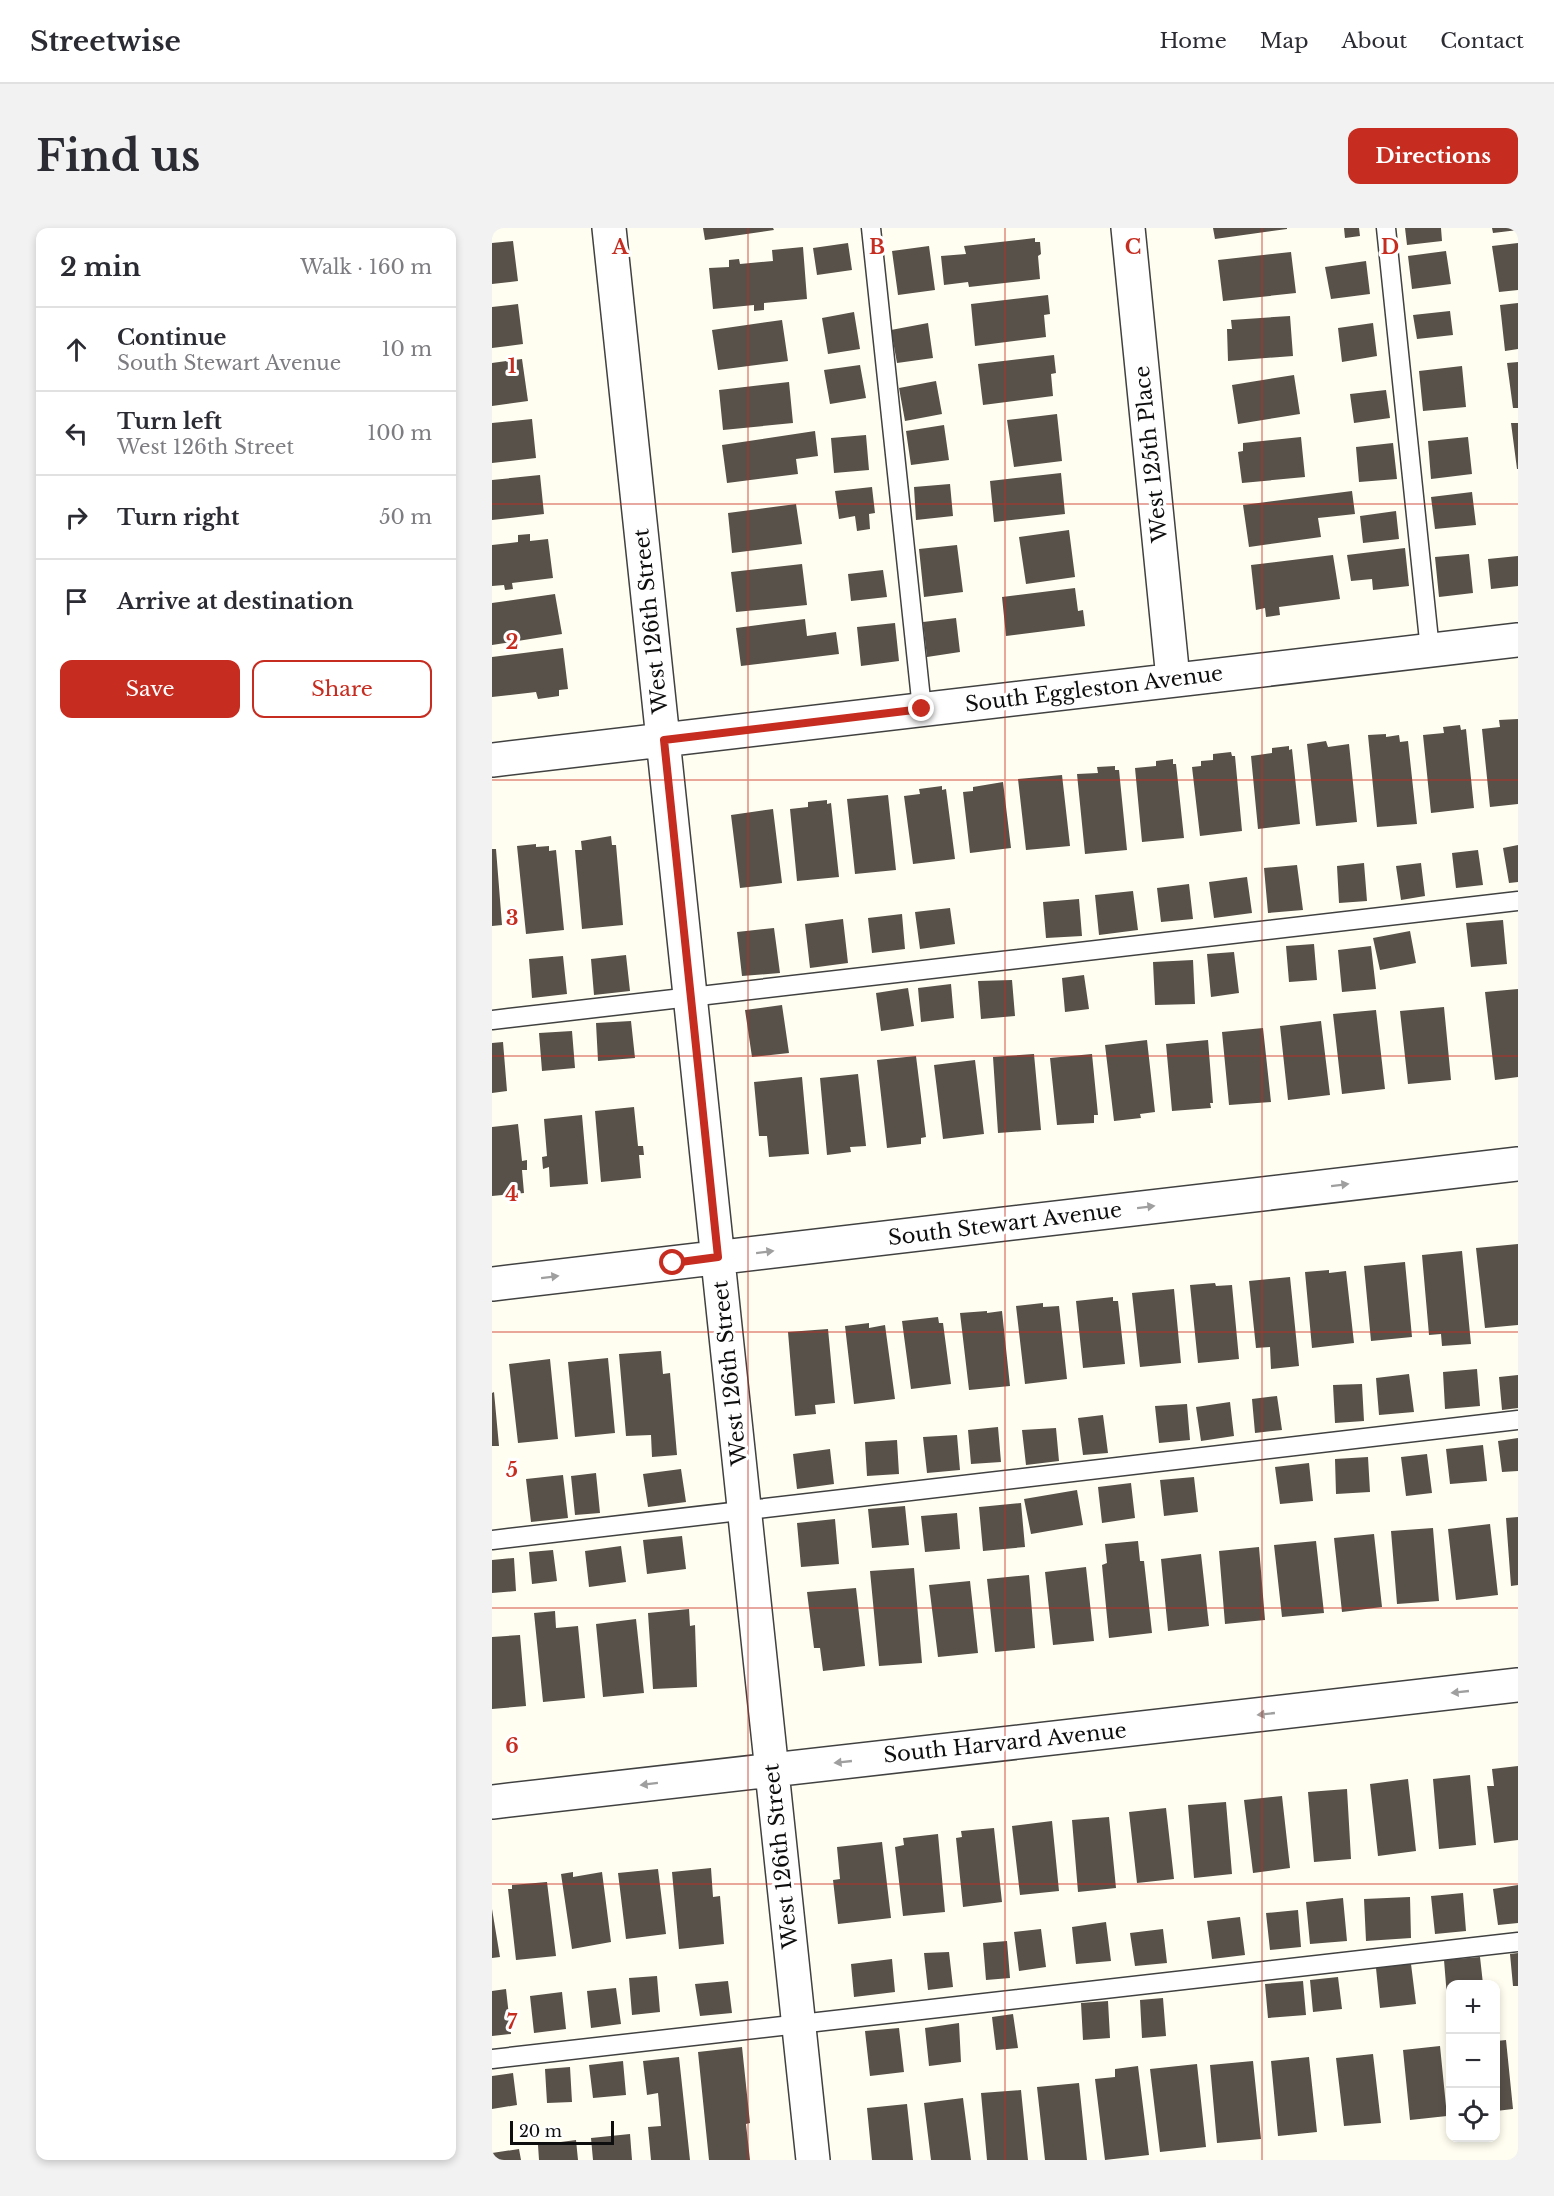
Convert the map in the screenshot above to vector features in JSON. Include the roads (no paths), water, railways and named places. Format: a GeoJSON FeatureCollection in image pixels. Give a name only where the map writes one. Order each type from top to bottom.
{"type":"FeatureCollection","features":[{"type":"Feature","properties":{"kind":"street","name":"West 126th Street"},"geometry":{"type":"LineString","coordinates":[[609,228],[813,2160]]}},
{"type":"Feature","properties":{"kind":"street","name":"West 125th Place"},"geometry":{"type":"LineString","coordinates":[[1128,228],[1173,679]]}},
{"type":"Feature","properties":{"kind":"street","name":"South Eggleston Avenue"},"geometry":{"type":"LineString","coordinates":[[492,760],[1518,640]]}},
{"type":"Feature","properties":{"kind":"street","name":"South Stewart Avenue"},"geometry":{"type":"LineString","coordinates":[[492,1284],[1518,1164]]}},
{"type":"Feature","properties":{"kind":"street","name":"South Harvard Avenue"},"geometry":{"type":"LineString","coordinates":[[492,1802],[1518,1685]]}},
{"type":"Feature","properties":{"kind":"lane"},"geometry":{"type":"LineString","coordinates":[[871,228],[922,709]]}},
{"type":"Feature","properties":{"kind":"lane"},"geometry":{"type":"LineString","coordinates":[[1386,228],[1430,650]]}},
{"type":"Feature","properties":{"kind":"lane"},"geometry":{"type":"LineString","coordinates":[[492,1020],[1518,901]]}},
{"type":"Feature","properties":{"kind":"lane"},"geometry":{"type":"LineString","coordinates":[[492,1540],[1518,1419]]}},
{"type":"Feature","properties":{"kind":"lane"},"geometry":{"type":"LineString","coordinates":[[492,2059],[1518,1942]]}}]}
